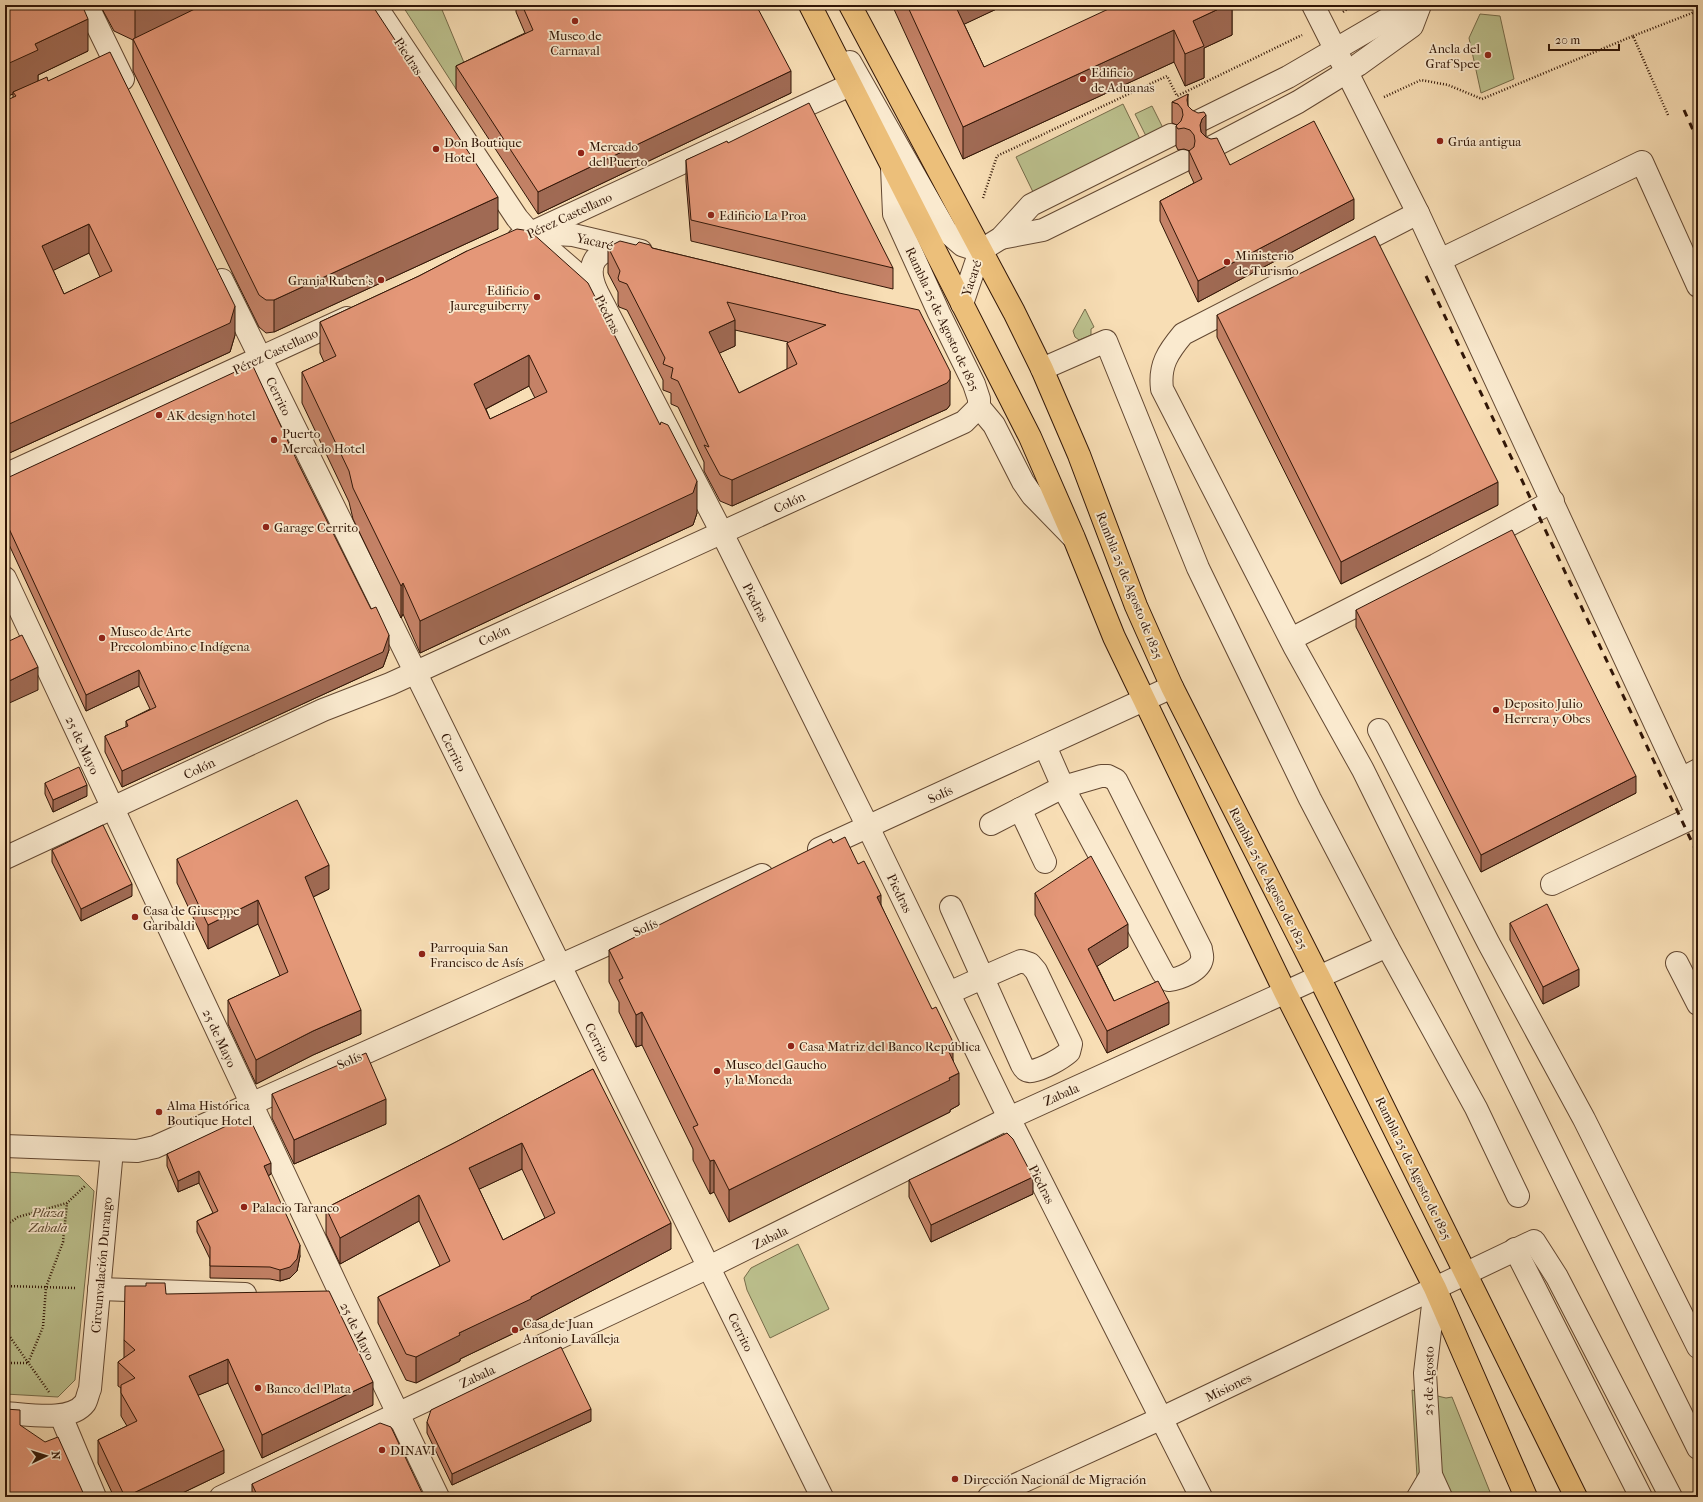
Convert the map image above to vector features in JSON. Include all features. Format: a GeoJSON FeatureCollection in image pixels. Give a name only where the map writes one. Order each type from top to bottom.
{"type":"FeatureCollection","features":[{"type":"Feature","properties":{"kind":"main road","name":"Rambla 25 de Agosto de 1825"},"geometry":{"type":"LineString","coordinates":[[810,5],[1030,437],[1074,538],[1114,637],[1285,992],[1435,1288],[1526,1497]]}},
{"type":"Feature","properties":{"kind":"main road","name":"Rambla 25 de Agosto de 1825"},"geometry":{"type":"LineString","coordinates":[[850,5],[980,251],[1014,312],[1042,369],[1079,455],[1136,606],[1172,687],[1319,977],[1576,1497]]}},
{"type":"Feature","properties":{"kind":"street"},"geometry":{"type":"LineString","coordinates":[[87,5],[132,96]]}},
{"type":"Feature","properties":{"kind":"street","name":"Piedras"},"geometry":{"type":"LineString","coordinates":[[376,5],[517,218],[530,233],[596,290]]}},
{"type":"Feature","properties":{"kind":"street"},"geometry":{"type":"LineString","coordinates":[[1313,5],[1418,213],[1553,501],[1690,774],[1698,815],[1552,884]]}},
{"type":"Feature","properties":{"kind":"street"},"geometry":{"type":"LineString","coordinates":[[1199,121],[1288,77],[1403,10],[1407,5]]}},
{"type":"Feature","properties":{"kind":"street"},"geometry":{"type":"LineString","coordinates":[[1212,147],[1298,102],[1347,71],[1412,26],[1420,5]]}},
{"type":"Feature","properties":{"kind":"street","name":"Rambla 25 de Agosto de 1825"},"geometry":{"type":"LineString","coordinates":[[820,25],[840,45],[946,231],[962,245],[980,251]]}},
{"type":"Feature","properties":{"kind":"street"},"geometry":{"type":"LineString","coordinates":[[94,70],[137,53]]}},
{"type":"Feature","properties":{"kind":"street","name":"Pérez Castellano"},"geometry":{"type":"LineString","coordinates":[[502,246],[850,85]]}},
{"type":"Feature","properties":{"kind":"street"},"geometry":{"type":"LineString","coordinates":[[980,251],[1001,238],[1031,204],[1171,135]]}},
{"type":"Feature","properties":{"kind":"street"},"geometry":{"type":"LineString","coordinates":[[1001,238],[1043,230],[1183,161]]}},
{"type":"Feature","properties":{"kind":"street"},"geometry":{"type":"LineString","coordinates":[[1440,260],[1642,162],[1698,286]]}},
{"type":"Feature","properties":{"kind":"street","name":"Rambla 25 de Agosto de 1825"},"geometry":{"type":"LineString","coordinates":[[892,167],[894,214],[930,314],[974,384],[979,399],[979,407],[994,425],[1032,495],[1074,538]]}},
{"type":"Feature","properties":{"kind":"street"},"geometry":{"type":"LineString","coordinates":[[1418,213],[1183,334],[1165,359],[1161,375],[1162,389],[1291,639],[1364,770],[1698,1448]]}},
{"type":"Feature","properties":{"kind":"street","name":"Yacaré"},"geometry":{"type":"LineString","coordinates":[[530,233],[573,235],[660,256]]}},
{"type":"Feature","properties":{"kind":"street","name":"Piedras"},"geometry":{"type":"LineString","coordinates":[[630,249],[610,249],[603,252],[595,260],[592,275],[596,290],[722,533],[868,827],[1009,1118],[1201,1497]]}},
{"type":"Feature","properties":{"kind":"street","name":"Yacaré"},"geometry":{"type":"LineString","coordinates":[[962,304],[980,251]]}},
{"type":"Feature","properties":{"kind":"street","name":"Cerrito"},"geometry":{"type":"LineString","coordinates":[[212,259],[414,672],[561,965],[822,1497]]}},
{"type":"Feature","properties":{"kind":"street","name":"Pérez Castellano"},"geometry":{"type":"LineString","coordinates":[[5,475],[365,310]]}},
{"type":"Feature","properties":{"kind":"street"},"geometry":{"type":"LineString","coordinates":[[1042,369],[1106,341],[1198,568],[1310,799],[1387,946],[1476,1108],[1518,1196]]}},
{"type":"Feature","properties":{"kind":"street","name":"Colón"},"geometry":{"type":"LineString","coordinates":[[5,858],[323,710],[414,672],[964,422],[979,407]]}},
{"type":"Feature","properties":{"kind":"street"},"geometry":{"type":"LineString","coordinates":[[1291,639],[1436,565],[1553,501]]}},
{"type":"Feature","properties":{"kind":"street","name":"25 de Mayo"},"geometry":{"type":"LineString","coordinates":[[5,578],[342,1298],[438,1497]]}},
{"type":"Feature","properties":{"kind":"street","name":"Solís"},"geometry":{"type":"LineString","coordinates":[[804,856],[1172,687]]}},
{"type":"Feature","properties":{"kind":"street"},"geometry":{"type":"LineString","coordinates":[[1379,730],[1489,944],[1584,1119],[1698,1347]]}},
{"type":"Feature","properties":{"kind":"street"},"geometry":{"type":"LineString","coordinates":[[991,824],[1063,787],[1101,776],[1108,776],[1116,780],[1201,949],[1203,958],[1198,967],[1178,979],[1169,980],[1163,973],[1063,787],[1045,746]]}},
{"type":"Feature","properties":{"kind":"street"},"geometry":{"type":"LineString","coordinates":[[1020,809],[1045,862]]}},
{"type":"Feature","properties":{"kind":"street","name":"Solís"},"geometry":{"type":"LineString","coordinates":[[112,1150],[137,1150],[155,1147],[782,866]]}},
{"type":"Feature","properties":{"kind":"street"},"geometry":{"type":"LineString","coordinates":[[949,993],[983,977],[1021,961],[1030,964],[1036,971],[1071,1044],[1069,1052],[1062,1058],[1031,1071],[1025,1070],[983,977],[951,907]]}},
{"type":"Feature","properties":{"kind":"street","name":"Zabala"},"geometry":{"type":"LineString","coordinates":[[221,1497],[709,1267],[1009,1118],[1387,946]]}},
{"type":"Feature","properties":{"kind":"street"},"geometry":{"type":"LineString","coordinates":[[1677,963],[1698,1004]]}},
{"type":"Feature","properties":{"kind":"street"},"geometry":{"type":"LineString","coordinates":[[5,1146],[112,1150]]}},
{"type":"Feature","properties":{"kind":"street","name":"Circunvalación Durango"},"geometry":{"type":"LineString","coordinates":[[5,1413],[61,1416],[74,1413],[85,1403],[90,1389],[112,1150]]}},
{"type":"Feature","properties":{"kind":"street","name":"Misiones"},"geometry":{"type":"LineString","coordinates":[[989,1497],[1162,1418],[1435,1288],[1465,1272],[1534,1241],[1557,1277],[1671,1497]]}},
{"type":"Feature","properties":{"kind":"street"},"geometry":{"type":"LineString","coordinates":[[1515,1249],[1642,1497]]}},
{"type":"Feature","properties":{"kind":"street","name":"25 de Agosto"},"geometry":{"type":"LineString","coordinates":[[1435,1288],[1425,1373],[1431,1475],[1441,1497]]}},
{"type":"Feature","properties":{"kind":"street"},"geometry":{"type":"LineString","coordinates":[[99,1289],[264,1295]]}},
{"type":"Feature","properties":{"kind":"street"},"geometry":{"type":"LineString","coordinates":[[318,1297],[342,1298]]}},
{"type":"Feature","properties":{"kind":"street"},"geometry":{"type":"LineString","coordinates":[[61,1416],[95,1497]]}},
{"type":"Feature","properties":{"kind":"street"},"geometry":{"type":"LineString","coordinates":[[1418,1497],[1431,1475]]}},
{"type":"Feature","properties":{"kind":"path"},"geometry":{"type":"LineString","coordinates":[[983,198],[997,156],[1167,76],[1177,96],[1323,25],[1352,5]]}},
{"type":"Feature","properties":{"kind":"path"},"geometry":{"type":"LineString","coordinates":[[1379,99],[1421,80],[1448,84],[1482,99],[1692,13],[1697,5]]}},
{"type":"Feature","properties":{"kind":"path"},"geometry":{"type":"LineString","coordinates":[[1633,36],[1668,115]]}},
{"type":"Feature","properties":{"kind":"path"},"geometry":{"type":"LineString","coordinates":[[5,1226],[18,1217],[67,1203],[87,1184]]}},
{"type":"Feature","properties":{"kind":"path"},"geometry":{"type":"LineString","coordinates":[[28,1363],[43,1327],[46,1288],[63,1242],[67,1203]]}},
{"type":"Feature","properties":{"kind":"path"},"geometry":{"type":"LineString","coordinates":[[5,1286],[99,1289]]}},
{"type":"Feature","properties":{"kind":"path"},"geometry":{"type":"LineString","coordinates":[[5,1330],[45,1384],[61,1416]]}},
{"type":"Feature","properties":{"kind":"path"},"geometry":{"type":"LineString","coordinates":[[5,1363],[28,1363]]}},
{"type":"Feature","properties":{"kind":"green space"},"geometry":{"type":"Polygon","coordinates":[[[402,5],[440,5],[465,65],[525,55],[456,89],[402,5]]]}},
{"type":"Feature","properties":{"kind":"green space"},"geometry":{"type":"Polygon","coordinates":[[[1480,14],[1500,16],[1514,79],[1481,93],[1469,38],[1480,14]]]}},
{"type":"Feature","properties":{"kind":"green space"},"geometry":{"type":"Polygon","coordinates":[[[1123,104],[1140,139],[1033,192],[1016,157],[1123,104]]]}},
{"type":"Feature","properties":{"kind":"green space"},"geometry":{"type":"Polygon","coordinates":[[[1152,106],[1163,128],[1146,136],[1135,114],[1152,106]]]}},
{"type":"Feature","properties":{"kind":"green space"},"geometry":{"type":"Polygon","coordinates":[[[1085,309],[1094,327],[1091,329],[1091,335],[1079,340],[1075,337],[1073,331],[1085,309]]]}},
{"type":"Feature","properties":{"kind":"green space","name":"Plaza Zabala"},"geometry":{"type":"Polygon","coordinates":[[[5,1172],[79,1176],[94,1191],[75,1380],[58,1397],[5,1394],[5,1172]]]}},
{"type":"Feature","properties":{"kind":"green space"},"geometry":{"type":"Polygon","coordinates":[[[798,1244],[829,1309],[770,1338],[747,1290],[744,1278],[751,1268],[798,1244]]]}},
{"type":"Feature","properties":{"kind":"green space"},"geometry":{"type":"Polygon","coordinates":[[[1412,1390],[1446,1398],[1452,1397],[1492,1497],[1406,1497],[1417,1477],[1412,1390]]]}},
{"type":"Feature","properties":{"kind":"building"},"geometry":{"type":"Polygon","coordinates":[[[5,5],[82,5],[88,19],[35,44],[38,50],[5,65],[5,5]]]}},
{"type":"Feature","properties":{"kind":"building"},"geometry":{"type":"Polygon","coordinates":[[[127,5],[143,5],[135,9],[127,5]]]}},
{"type":"Feature","properties":{"kind":"building"},"geometry":{"type":"Polygon","coordinates":[[[203,5],[372,5],[498,197],[274,300],[266,300],[259,295],[133,39],[203,5]]]}},
{"type":"Feature","properties":{"kind":"building","name":"Mercado del Puerto"},"geometry":{"type":"Polygon","coordinates":[[[522,5],[756,5],[791,71],[538,192],[456,66],[533,30],[522,5]]]}},
{"type":"Feature","properties":{"kind":"building"},"geometry":{"type":"Polygon","coordinates":[[[907,5],[955,5],[984,67],[1117,5],[1227,5],[1193,21],[1204,46],[1185,54],[1174,30],[963,127],[907,5]]]}},
{"type":"Feature","properties":{"kind":"building"},"geometry":{"type":"Polygon","coordinates":[[[110,52],[235,306],[230,323],[5,426],[5,101],[16,96],[13,92],[47,77],[48,81],[110,52]],[[89,224],[42,246],[64,294],[112,271],[89,224]]]}},
{"type":"Feature","properties":{"kind":"building","name":"Ministerio de Turismo"},"geometry":{"type":"Polygon","coordinates":[[[1188,94],[1188,106],[1198,113],[1204,112],[1206,115],[1202,119],[1200,125],[1201,132],[1206,137],[1211,139],[1217,138],[1230,165],[1314,121],[1354,199],[1198,281],[1160,201],[1202,179],[1189,151],[1194,147],[1194,135],[1190,130],[1184,128],[1178,129],[1176,126],[1181,121],[1183,115],[1182,109],[1178,104],[1172,102],[1188,94]]]}},
{"type":"Feature","properties":{"kind":"building"},"geometry":{"type":"Polygon","coordinates":[[[809,103],[893,268],[691,220],[686,160],[727,141],[728,143],[809,103]]]}},
{"type":"Feature","properties":{"kind":"building"},"geometry":{"type":"Polygon","coordinates":[[[517,229],[530,231],[588,283],[660,425],[661,422],[668,425],[697,481],[693,493],[420,621],[403,583],[401,586],[353,488],[349,471],[302,372],[336,356],[320,322],[419,276],[467,251],[517,229]],[[529,355],[474,384],[490,419],[547,392],[529,355]]]}},
{"type":"Feature","properties":{"kind":"building"},"geometry":{"type":"Polygon","coordinates":[[[1375,236],[1498,482],[1341,562],[1217,315],[1375,236]]]}},
{"type":"Feature","properties":{"kind":"building"},"geometry":{"type":"Polygon","coordinates":[[[620,241],[636,245],[639,242],[650,245],[652,248],[839,293],[919,310],[950,371],[950,379],[947,383],[732,480],[720,475],[704,445],[709,447],[678,381],[671,378],[673,368],[663,364],[665,358],[627,284],[619,281],[618,278],[620,271],[608,247],[620,241]],[[727,302],[735,320],[709,332],[739,393],[797,364],[787,343],[826,325],[727,302]]]}},
{"type":"Feature","properties":{"kind":"building"},"geometry":{"type":"Polygon","coordinates":[[[252,364],[298,463],[371,609],[376,607],[389,635],[383,652],[122,771],[105,736],[128,726],[126,721],[156,707],[139,670],[86,695],[5,520],[5,479],[252,364]]]}},
{"type":"Feature","properties":{"kind":"building","name":"Deposito Julio Herrera y Obes"},"geometry":{"type":"Polygon","coordinates":[[[1512,530],[1636,776],[1481,855],[1356,610],[1512,530]]]}},
{"type":"Feature","properties":{"kind":"building"},"geometry":{"type":"Polygon","coordinates":[[[22,635],[38,667],[5,683],[5,643],[22,635]]]}},
{"type":"Feature","properties":{"kind":"building"},"geometry":{"type":"Polygon","coordinates":[[[79,767],[87,785],[53,800],[45,783],[79,767]]]}},
{"type":"Feature","properties":{"kind":"building"},"geometry":{"type":"Polygon","coordinates":[[[297,800],[329,865],[305,877],[361,1010],[313,1031],[256,1060],[228,1000],[288,972],[258,900],[208,925],[177,859],[297,800]]]}},
{"type":"Feature","properties":{"kind":"building"},"geometry":{"type":"Polygon","coordinates":[[[103,825],[132,884],[81,909],[52,850],[103,825]]]}},
{"type":"Feature","properties":{"kind":"building","name":"Casa Matriz del Banco República"},"geometry":{"type":"Polygon","coordinates":[[[845,837],[858,864],[864,861],[881,895],[877,897],[932,1009],[936,1007],[953,1042],[946,1046],[959,1073],[949,1078],[950,1080],[729,1190],[714,1160],[710,1161],[693,1127],[698,1125],[642,1012],[636,1015],[619,980],[623,978],[609,950],[831,839],[833,843],[845,837]]]}},
{"type":"Feature","properties":{"kind":"building"},"geometry":{"type":"Polygon","coordinates":[[[1091,856],[1128,924],[1088,949],[1114,1001],[1158,981],[1169,1002],[1107,1031],[1035,893],[1091,856]]]}},
{"type":"Feature","properties":{"kind":"building"},"geometry":{"type":"Polygon","coordinates":[[[1547,904],[1579,969],[1543,987],[1510,923],[1547,904]]]}},
{"type":"Feature","properties":{"kind":"building"},"geometry":{"type":"Polygon","coordinates":[[[366,1053],[386,1099],[294,1140],[272,1094],[366,1053]]]}},
{"type":"Feature","properties":{"kind":"building"},"geometry":{"type":"Polygon","coordinates":[[[593,1069],[671,1223],[531,1297],[531,1299],[459,1333],[460,1335],[416,1357],[406,1354],[378,1297],[450,1261],[419,1195],[340,1238],[326,1208],[454,1143],[593,1069]],[[522,1143],[469,1168],[503,1240],[555,1213],[522,1143]]]}},
{"type":"Feature","properties":{"kind":"building","name":"Palacio Taranco"},"geometry":{"type":"Polygon","coordinates":[[[249,1117],[271,1163],[264,1166],[300,1245],[297,1259],[290,1267],[280,1270],[270,1267],[210,1266],[210,1247],[197,1221],[218,1211],[199,1171],[178,1181],[167,1154],[241,1119],[242,1120],[249,1117]]]}},
{"type":"Feature","properties":{"kind":"building"},"geometry":{"type":"Polygon","coordinates":[[[1007,1133],[1013,1139],[1033,1177],[931,1225],[909,1180],[1007,1133]]]}},
{"type":"Feature","properties":{"kind":"building"},"geometry":{"type":"Polygon","coordinates":[[[146,1283],[165,1283],[166,1294],[329,1291],[373,1382],[262,1435],[228,1359],[189,1376],[224,1450],[125,1497],[98,1440],[137,1421],[121,1393],[121,1385],[135,1378],[118,1362],[135,1350],[124,1340],[125,1286],[146,1286],[146,1283]]]}},
{"type":"Feature","properties":{"kind":"building"},"geometry":{"type":"Polygon","coordinates":[[[561,1347],[591,1409],[452,1474],[427,1422],[431,1410],[561,1347]]]}},
{"type":"Feature","properties":{"kind":"building"},"geometry":{"type":"Polygon","coordinates":[[[5,1409],[20,1410],[20,1425],[45,1442],[58,1437],[85,1497],[5,1497],[5,1409]]]}},
{"type":"Feature","properties":{"kind":"building"},"geometry":{"type":"Polygon","coordinates":[[[380,1423],[391,1427],[424,1497],[258,1497],[252,1484],[380,1423]]]}},
{"type":"Feature","properties":{"kind":"railway"},"geometry":{"type":"LineString","coordinates":[[1684,110],[1698,141]]}},
{"type":"Feature","properties":{"kind":"railway"},"geometry":{"type":"LineString","coordinates":[[1426,276],[1698,855]]}},
{"type":"Feature","properties":{"kind":"place","name":"Museo de Carnaval"},"geometry":{"type":"Point","coordinates":[575,21]}},
{"type":"Feature","properties":{"kind":"place","name":"Ancla del Graf Spee"},"geometry":{"type":"Point","coordinates":[1488,55]}},
{"type":"Feature","properties":{"kind":"place","name":"Edificio de Aduanas"},"geometry":{"type":"Point","coordinates":[1083,79]}},
{"type":"Feature","properties":{"kind":"place","name":"Grúa antigua"},"geometry":{"type":"Point","coordinates":[1440,141]}},
{"type":"Feature","properties":{"kind":"place","name":"Don Boutique Hotel"},"geometry":{"type":"Point","coordinates":[436,149]}},
{"type":"Feature","properties":{"kind":"place","name":"Mercado del Puerto"},"geometry":{"type":"Point","coordinates":[581,153]}},
{"type":"Feature","properties":{"kind":"place","name":"Edificio La Proa"},"geometry":{"type":"Point","coordinates":[711,215]}},
{"type":"Feature","properties":{"kind":"place","name":"Ministerio de Turismo"},"geometry":{"type":"Point","coordinates":[1227,262]}},
{"type":"Feature","properties":{"kind":"place","name":"Granja Ruben's"},"geometry":{"type":"Point","coordinates":[381,280]}},
{"type":"Feature","properties":{"kind":"place","name":"Edificio Jaureguiberry"},"geometry":{"type":"Point","coordinates":[537,297]}},
{"type":"Feature","properties":{"kind":"place","name":"AK design hotel"},"geometry":{"type":"Point","coordinates":[159,415]}},
{"type":"Feature","properties":{"kind":"place","name":"Puerto Mercado Hotel"},"geometry":{"type":"Point","coordinates":[274,440]}},
{"type":"Feature","properties":{"kind":"place","name":"Garage Cerrito"},"geometry":{"type":"Point","coordinates":[266,527]}},
{"type":"Feature","properties":{"kind":"place","name":"Museo de Arte Precolombino e Indígena"},"geometry":{"type":"Point","coordinates":[102,638]}},
{"type":"Feature","properties":{"kind":"place","name":"Deposito Julio Herrera y Obes"},"geometry":{"type":"Point","coordinates":[1496,710]}},
{"type":"Feature","properties":{"kind":"place","name":"Casa de Giuseppe Garibaldi"},"geometry":{"type":"Point","coordinates":[135,917]}},
{"type":"Feature","properties":{"kind":"place","name":"Parroquia San Francisco de Asís"},"geometry":{"type":"Point","coordinates":[422,954]}},
{"type":"Feature","properties":{"kind":"place","name":"Casa Matriz del Banco República"},"geometry":{"type":"Point","coordinates":[791,1046]}},
{"type":"Feature","properties":{"kind":"place","name":"Museo del Gaucho y la Moneda"},"geometry":{"type":"Point","coordinates":[717,1071]}},
{"type":"Feature","properties":{"kind":"place","name":"Alma Histórica Boutique Hotel"},"geometry":{"type":"Point","coordinates":[159,1112]}},
{"type":"Feature","properties":{"kind":"place","name":"Palacio Taranco"},"geometry":{"type":"Point","coordinates":[244,1207]}},
{"type":"Feature","properties":{"kind":"place","name":"Casa de Juan Antonio Lavalleja"},"geometry":{"type":"Point","coordinates":[515,1330]}},
{"type":"Feature","properties":{"kind":"place","name":"Banco del Plata"},"geometry":{"type":"Point","coordinates":[258,1388]}},
{"type":"Feature","properties":{"kind":"place","name":"DINAVI"},"geometry":{"type":"Point","coordinates":[382,1450]}},
{"type":"Feature","properties":{"kind":"place","name":"Dirección Nacional de Migración"},"geometry":{"type":"Point","coordinates":[955,1479]}}]}
